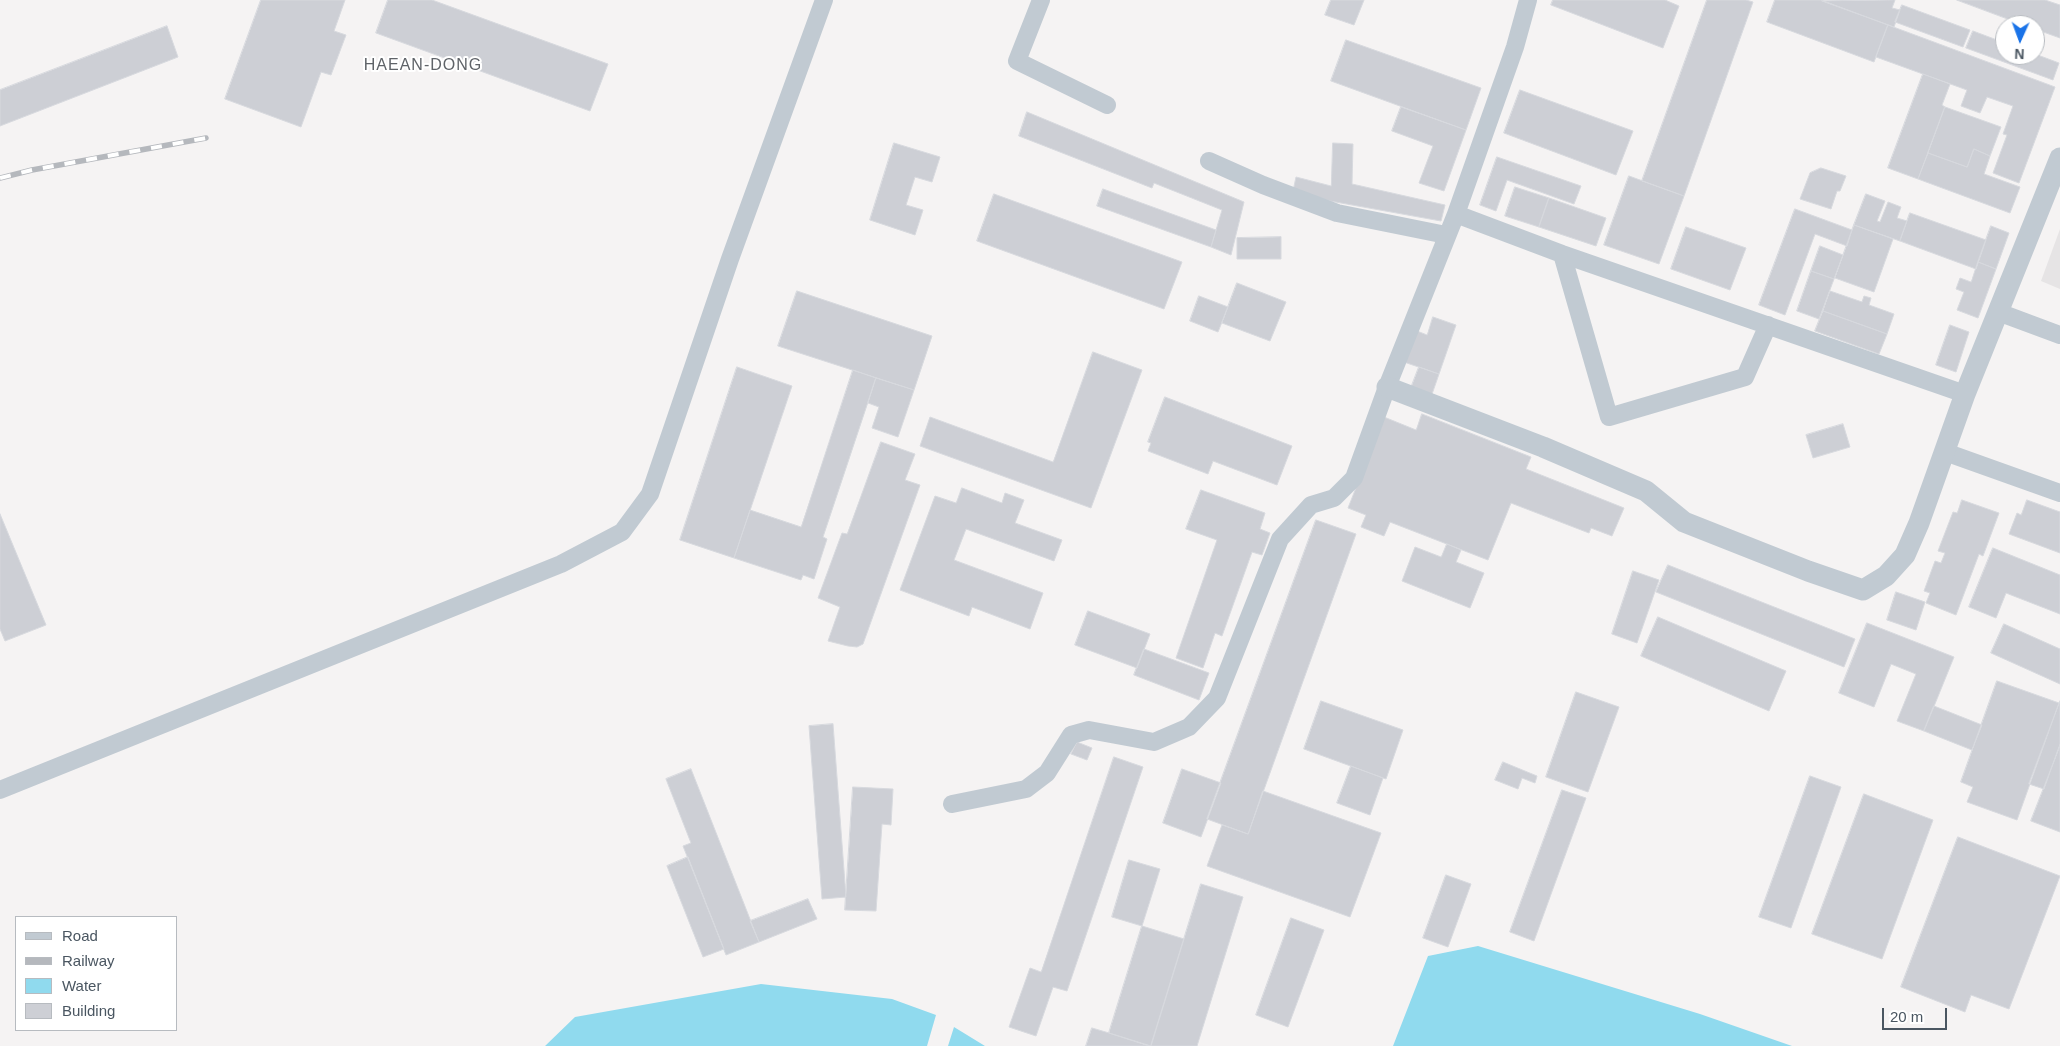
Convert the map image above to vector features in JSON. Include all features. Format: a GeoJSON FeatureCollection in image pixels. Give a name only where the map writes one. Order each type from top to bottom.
{"type":"FeatureCollection","features":[{"type":"Feature","properties":{"kind":"street"},"geometry":{"type":"LineString","coordinates":[[0,790],[561,564],[622,532],[650,494],[730,259],[824,0]]}},
{"type":"Feature","properties":{"kind":"street"},"geometry":{"type":"LineString","coordinates":[[1041,0],[1017,61],[1108,105]]}},
{"type":"Feature","properties":{"kind":"street"},"geometry":{"type":"LineString","coordinates":[[952,804],[1026,789],[1047,773],[1072,734],[1089,730],[1154,742],[1189,727],[1217,698],[1280,539],[1311,505],[1334,498],[1354,478],[1387,387],[1446,235],[1456,214],[1515,47],[1528,0]]}},
{"type":"Feature","properties":{"kind":"street"},"geometry":{"type":"LineString","coordinates":[[1387,387],[1543,447],[1646,491],[1684,522],[1808,572],[1863,590],[1886,576],[1905,555],[1945,452],[1965,394],[2060,158]]}},
{"type":"Feature","properties":{"kind":"street"},"geometry":{"type":"LineString","coordinates":[[1209,161],[1263,185],[1337,213],[1446,235]]}},
{"type":"Feature","properties":{"kind":"street"},"geometry":{"type":"LineString","coordinates":[[1456,214],[1562,254],[1965,394]]}},
{"type":"Feature","properties":{"kind":"street"},"geometry":{"type":"LineString","coordinates":[[1562,254],[1608,417],[1745,376],[1768,325]]}},
{"type":"Feature","properties":{"kind":"street"},"geometry":{"type":"LineString","coordinates":[[1998,312],[2060,335]]}},
{"type":"Feature","properties":{"kind":"street"},"geometry":{"type":"LineString","coordinates":[[1945,452],[2060,493]]}},
{"type":"Feature","properties":{"kind":"shaded area"},"geometry":{"type":"Polygon","coordinates":[[[2060,229],[2060,289],[2041,281],[2060,229]]]}},
{"type":"Feature","properties":{"kind":"water"},"geometry":{"type":"Polygon","coordinates":[[[1478,946],[1700,1014],[1792,1046],[1393,1046],[1428,956],[1478,946]]]}},
{"type":"Feature","properties":{"kind":"water"},"geometry":{"type":"Polygon","coordinates":[[[761,984],[892,999],[936,1015],[927,1046],[545,1046],[575,1017],[761,984]]]}},
{"type":"Feature","properties":{"kind":"water"},"geometry":{"type":"Polygon","coordinates":[[[954,1027],[985,1046],[948,1046],[954,1027]]]}},
{"type":"Feature","properties":{"kind":"building"},"geometry":{"type":"Polygon","coordinates":[[[261,0],[345,0],[334,31],[346,35],[331,75],[321,72],[301,127],[225,99],[261,0]]]}},
{"type":"Feature","properties":{"kind":"building"},"geometry":{"type":"Polygon","coordinates":[[[388,0],[432,0],[608,64],[590,111],[376,33],[388,0]]]}},
{"type":"Feature","properties":{"kind":"building"},"geometry":{"type":"Polygon","coordinates":[[[1331,0],[1364,0],[1354,25],[1325,15],[1331,0]]]}},
{"type":"Feature","properties":{"kind":"building"},"geometry":{"type":"Polygon","coordinates":[[[1553,0],[1665,0],[1679,6],[1663,48],[1551,5],[1553,0]]]}},
{"type":"Feature","properties":{"kind":"building"},"geometry":{"type":"Polygon","coordinates":[[[1707,0],[1746,0],[1753,2],[1684,196],[1642,181],[1707,0]]]}},
{"type":"Feature","properties":{"kind":"building"},"geometry":{"type":"Polygon","coordinates":[[[1775,0],[1821,0],[1888,25],[1874,62],[1767,22],[1775,0]]]}},
{"type":"Feature","properties":{"kind":"building"},"geometry":{"type":"Polygon","coordinates":[[[1895,0],[1892,8],[1900,10],[1894,27],[1822,1],[1895,0]]]}},
{"type":"Feature","properties":{"kind":"building"},"geometry":{"type":"Polygon","coordinates":[[[1957,0],[2045,0],[2060,5],[2060,38],[2045,33],[2045,15],[1997,15],[1957,0]]]}},
{"type":"Feature","properties":{"kind":"building"},"geometry":{"type":"Polygon","coordinates":[[[1902,5],[1970,30],[1963,47],[1895,22],[1902,5]]]}},
{"type":"Feature","properties":{"kind":"building"},"geometry":{"type":"Polygon","coordinates":[[[1888,25],[2055,87],[2019,183],[1993,173],[2007,135],[2003,134],[2013,106],[1987,97],[1980,113],[1961,106],[1967,90],[1876,57],[1888,25]]]}},
{"type":"Feature","properties":{"kind":"building"},"geometry":{"type":"Polygon","coordinates":[[[167,26],[178,57],[0,126],[0,90],[167,26]]]}},
{"type":"Feature","properties":{"kind":"building"},"geometry":{"type":"Polygon","coordinates":[[[1973,31],[1995,39],[1995,59],[1966,48],[1973,31]]]}},
{"type":"Feature","properties":{"kind":"building"},"geometry":{"type":"Polygon","coordinates":[[[1346,40],[1481,88],[1466,130],[1331,81],[1346,40]]]}},
{"type":"Feature","properties":{"kind":"building"},"geometry":{"type":"Polygon","coordinates":[[[2045,58],[2059,63],[2053,80],[2012,65],[2045,65],[2045,58]]]}},
{"type":"Feature","properties":{"kind":"building"},"geometry":{"type":"Polygon","coordinates":[[[1923,74],[1950,84],[1942,105],[1945,107],[1918,179],[1888,168],[1923,74]]]}},
{"type":"Feature","properties":{"kind":"building"},"geometry":{"type":"Polygon","coordinates":[[[1520,90],[1633,131],[1616,175],[1504,133],[1520,90]]]}},
{"type":"Feature","properties":{"kind":"building"},"geometry":{"type":"Polygon","coordinates":[[[1401,107],[1466,130],[1444,191],[1419,183],[1433,146],[1392,131],[1401,107]]]}},
{"type":"Feature","properties":{"kind":"building"},"geometry":{"type":"Polygon","coordinates":[[[1945,107],[2001,127],[1990,156],[1974,149],[1967,167],[1928,153],[1945,107]]]}},
{"type":"Feature","properties":{"kind":"building"},"geometry":{"type":"Polygon","coordinates":[[[1027,112],[1244,202],[1231,255],[1211,247],[1222,210],[1154,183],[1152,188],[1019,136],[1027,112]]]}},
{"type":"Feature","properties":{"kind":"building"},"geometry":{"type":"Polygon","coordinates":[[[894,143],[940,157],[932,182],[915,177],[906,205],[923,210],[915,235],[870,220],[894,143]]]}},
{"type":"Feature","properties":{"kind":"building"},"geometry":{"type":"Polygon","coordinates":[[[1333,143],[1353,144],[1352,184],[1445,205],[1441,221],[1330,201],[1293,191],[1296,177],[1331,186],[1333,143]]]}},
{"type":"Feature","properties":{"kind":"building"},"geometry":{"type":"Polygon","coordinates":[[[1974,149],[1990,156],[1984,174],[2020,187],[2010,213],[1918,179],[1928,153],[1967,167],[1974,149]]]}},
{"type":"Feature","properties":{"kind":"building"},"geometry":{"type":"Polygon","coordinates":[[[1497,157],[1581,186],[1574,204],[1507,180],[1496,211],[1480,205],[1497,157]]]}},
{"type":"Feature","properties":{"kind":"building"},"geometry":{"type":"Polygon","coordinates":[[[1821,168],[1846,176],[1840,191],[1837,191],[1831,209],[1800,199],[1810,173],[1821,168]]]}},
{"type":"Feature","properties":{"kind":"building"},"geometry":{"type":"Polygon","coordinates":[[[1629,176],[1684,196],[1659,264],[1604,245],[1629,176]]]}},
{"type":"Feature","properties":{"kind":"building"},"geometry":{"type":"Polygon","coordinates":[[[1515,187],[1549,198],[1539,227],[1505,216],[1515,187]]]}},
{"type":"Feature","properties":{"kind":"building"},"geometry":{"type":"Polygon","coordinates":[[[1103,189],[1216,230],[1211,247],[1097,206],[1103,189]]]}},
{"type":"Feature","properties":{"kind":"building"},"geometry":{"type":"Polygon","coordinates":[[[994,194],[1182,262],[1164,309],[977,241],[994,194]]]}},
{"type":"Feature","properties":{"kind":"building"},"geometry":{"type":"Polygon","coordinates":[[[1866,194],[1885,201],[1877,221],[1880,222],[1888,202],[1901,207],[1897,218],[1907,221],[1900,241],[1854,225],[1866,194]]]}},
{"type":"Feature","properties":{"kind":"building"},"geometry":{"type":"Polygon","coordinates":[[[1549,198],[1606,218],[1596,246],[1539,227],[1549,198]]]}},
{"type":"Feature","properties":{"kind":"building"},"geometry":{"type":"Polygon","coordinates":[[[1795,209],[1852,230],[1847,246],[1815,234],[1785,315],[1759,305],[1795,209]]]}},
{"type":"Feature","properties":{"kind":"building"},"geometry":{"type":"Polygon","coordinates":[[[1910,213],[1986,240],[1976,269],[1900,241],[1910,213]]]}},
{"type":"Feature","properties":{"kind":"building"},"geometry":{"type":"Polygon","coordinates":[[[1854,225],[1893,239],[1874,292],[1835,278],[1854,225]]]}},
{"type":"Feature","properties":{"kind":"building"},"geometry":{"type":"Polygon","coordinates":[[[1991,226],[2009,233],[1996,269],[1978,262],[1991,226]]]}},
{"type":"Feature","properties":{"kind":"building"},"geometry":{"type":"Polygon","coordinates":[[[1686,227],[1746,248],[1730,290],[1671,269],[1686,227]]]}},
{"type":"Feature","properties":{"kind":"building"},"geometry":{"type":"Polygon","coordinates":[[[1281,237],[1281,259],[1237,259],[1237,238],[1281,237]]]}},
{"type":"Feature","properties":{"kind":"building"},"geometry":{"type":"Polygon","coordinates":[[[1820,246],[1843,255],[1834,279],[1811,271],[1820,246]]]}},
{"type":"Feature","properties":{"kind":"building"},"geometry":{"type":"Polygon","coordinates":[[[1978,262],[1996,269],[1978,318],[1957,310],[1964,292],[1956,289],[1960,278],[1971,282],[1978,262]]]}},
{"type":"Feature","properties":{"kind":"building"},"geometry":{"type":"Polygon","coordinates":[[[1811,271],[1834,279],[1819,319],[1797,311],[1811,271]]]}},
{"type":"Feature","properties":{"kind":"building"},"geometry":{"type":"Polygon","coordinates":[[[1237,283],[1286,302],[1270,341],[1222,323],[1237,283]]]}},
{"type":"Feature","properties":{"kind":"building"},"geometry":{"type":"Polygon","coordinates":[[[797,291],[932,336],[914,390],[778,346],[797,291]]]}},
{"type":"Feature","properties":{"kind":"building"},"geometry":{"type":"Polygon","coordinates":[[[1830,291],[1862,302],[1864,296],[1871,298],[1869,305],[1894,314],[1887,334],[1823,311],[1830,291]]]}},
{"type":"Feature","properties":{"kind":"building"},"geometry":{"type":"Polygon","coordinates":[[[1199,296],[1228,307],[1218,332],[1190,321],[1199,296]]]}},
{"type":"Feature","properties":{"kind":"building"},"geometry":{"type":"Polygon","coordinates":[[[1823,311],[1887,334],[1879,354],[1815,331],[1823,311]]]}},
{"type":"Feature","properties":{"kind":"building"},"geometry":{"type":"Polygon","coordinates":[[[1433,317],[1456,325],[1439,374],[1401,361],[1412,329],[1427,335],[1433,317]]]}},
{"type":"Feature","properties":{"kind":"building"},"geometry":{"type":"Polygon","coordinates":[[[1950,325],[1969,332],[1956,372],[1936,365],[1950,325]]]}},
{"type":"Feature","properties":{"kind":"building"},"geometry":{"type":"Polygon","coordinates":[[[1093,352],[1142,370],[1091,508],[920,446],[930,417],[1053,462],[1093,352]]]}},
{"type":"Feature","properties":{"kind":"building"},"geometry":{"type":"Polygon","coordinates":[[[737,367],[792,386],[734,558],[680,540],[737,367]]]}},
{"type":"Feature","properties":{"kind":"building"},"geometry":{"type":"Polygon","coordinates":[[[1419,367],[1439,374],[1430,400],[1409,393],[1419,367]]]}},
{"type":"Feature","properties":{"kind":"building"},"geometry":{"type":"Polygon","coordinates":[[[853,370],[876,378],[823,537],[827,539],[814,579],[803,575],[801,580],[734,558],[750,510],[801,527],[853,370]]]}},
{"type":"Feature","properties":{"kind":"building"},"geometry":{"type":"Polygon","coordinates":[[[876,378],[914,390],[898,437],[872,428],[879,407],[868,403],[876,378]]]}},
{"type":"Feature","properties":{"kind":"building"},"geometry":{"type":"Polygon","coordinates":[[[1165,397],[1292,446],[1277,485],[1213,461],[1208,474],[1148,451],[1151,443],[1148,442],[1165,397]]]}},
{"type":"Feature","properties":{"kind":"building"},"geometry":{"type":"Polygon","coordinates":[[[1422,414],[1531,457],[1526,469],[1624,508],[1612,536],[1591,528],[1589,533],[1511,503],[1488,560],[1390,522],[1384,536],[1361,527],[1366,515],[1348,508],[1384,417],[1416,430],[1422,414]]]}},
{"type":"Feature","properties":{"kind":"building"},"geometry":{"type":"Polygon","coordinates":[[[1843,424],[1850,447],[1813,458],[1806,435],[1843,424]]]}},
{"type":"Feature","properties":{"kind":"building"},"geometry":{"type":"Polygon","coordinates":[[[881,442],[915,454],[905,480],[920,485],[863,644],[857,647],[848,646],[828,641],[840,607],[818,598],[842,533],[847,534],[881,442]]]}},
{"type":"Feature","properties":{"kind":"building"},"geometry":{"type":"Polygon","coordinates":[[[962,488],[1002,503],[1005,493],[1024,500],[1015,523],[1062,540],[1054,561],[966,529],[954,560],[1043,593],[1030,629],[972,607],[969,616],[900,590],[935,496],[956,503],[962,488]]]}},
{"type":"Feature","properties":{"kind":"building"},"geometry":{"type":"Polygon","coordinates":[[[1201,490],[1265,513],[1260,529],[1270,533],[1262,555],[1252,552],[1222,636],[1215,633],[1203,668],[1176,658],[1217,540],[1186,529],[1201,490]]]}},
{"type":"Feature","properties":{"kind":"building"},"geometry":{"type":"Polygon","coordinates":[[[1962,500],[1999,513],[1983,556],[1979,554],[1956,615],[1926,603],[1930,593],[1924,591],[1935,561],[1941,563],[1945,553],[1938,551],[1953,512],[1957,513],[1962,500]]]}},
{"type":"Feature","properties":{"kind":"building"},"geometry":{"type":"Polygon","coordinates":[[[2027,500],[2060,512],[2060,553],[2009,534],[2017,513],[2021,515],[2027,500]]]}},
{"type":"Feature","properties":{"kind":"building"},"geometry":{"type":"Polygon","coordinates":[[[0,514],[46,625],[5,641],[0,629],[0,514]]]}},
{"type":"Feature","properties":{"kind":"building"},"geometry":{"type":"Polygon","coordinates":[[[1316,520],[1356,534],[1248,834],[1207,819],[1316,520]]]}},
{"type":"Feature","properties":{"kind":"building"},"geometry":{"type":"Polygon","coordinates":[[[1447,544],[1461,550],[1456,562],[1484,573],[1470,608],[1402,581],[1415,547],[1441,557],[1447,544]]]}},
{"type":"Feature","properties":{"kind":"building"},"geometry":{"type":"Polygon","coordinates":[[[1993,548],[2060,575],[2060,614],[2006,593],[1996,618],[1969,607],[1993,548]]]}},
{"type":"Feature","properties":{"kind":"building"},"geometry":{"type":"Polygon","coordinates":[[[1668,565],[1855,639],[1844,667],[1656,592],[1668,565]]]}},
{"type":"Feature","properties":{"kind":"building"},"geometry":{"type":"Polygon","coordinates":[[[1633,571],[1659,580],[1637,643],[1612,634],[1633,571]]]}},
{"type":"Feature","properties":{"kind":"building"},"geometry":{"type":"Polygon","coordinates":[[[1896,592],[1925,602],[1916,630],[1887,620],[1896,592]]]}},
{"type":"Feature","properties":{"kind":"building"},"geometry":{"type":"Polygon","coordinates":[[[1088,611],[1150,634],[1137,668],[1075,645],[1088,611]]]}},
{"type":"Feature","properties":{"kind":"building"},"geometry":{"type":"Polygon","coordinates":[[[1658,617],[1786,671],[1769,711],[1641,656],[1658,617]]]}},
{"type":"Feature","properties":{"kind":"building"},"geometry":{"type":"Polygon","coordinates":[[[1867,623],[1954,657],[1924,731],[1897,721],[1916,674],[1891,664],[1874,707],[1839,693],[1867,623]]]}},
{"type":"Feature","properties":{"kind":"building"},"geometry":{"type":"Polygon","coordinates":[[[2004,624],[2060,649],[2060,684],[1991,653],[2004,624]]]}},
{"type":"Feature","properties":{"kind":"building"},"geometry":{"type":"Polygon","coordinates":[[[1144,649],[1209,673],[1199,700],[1134,675],[1144,649]]]}},
{"type":"Feature","properties":{"kind":"building"},"geometry":{"type":"Polygon","coordinates":[[[1997,681],[2059,703],[2017,820],[1967,802],[1973,787],[1961,782],[1997,681]]]}},
{"type":"Feature","properties":{"kind":"building"},"geometry":{"type":"Polygon","coordinates":[[[1576,692],[1619,707],[1588,792],[1546,777],[1576,692]]]}},
{"type":"Feature","properties":{"kind":"building"},"geometry":{"type":"Polygon","coordinates":[[[1321,701],[1403,730],[1386,779],[1304,749],[1321,701]]]}},
{"type":"Feature","properties":{"kind":"building"},"geometry":{"type":"Polygon","coordinates":[[[2060,701],[2060,744],[2044,789],[2029,784],[2060,701]]]}},
{"type":"Feature","properties":{"kind":"building"},"geometry":{"type":"Polygon","coordinates":[[[1934,706],[1982,725],[1972,750],[1924,731],[1934,706]]]}},
{"type":"Feature","properties":{"kind":"building"},"geometry":{"type":"Polygon","coordinates":[[[833,724],[846,897],[822,899],[809,726],[833,724]]]}},
{"type":"Feature","properties":{"kind":"building"},"geometry":{"type":"Polygon","coordinates":[[[1077,742],[1092,748],[1087,760],[1071,754],[1077,742]]]}},
{"type":"Feature","properties":{"kind":"building"},"geometry":{"type":"Polygon","coordinates":[[[2060,746],[2060,832],[2031,821],[2060,746]]]}},
{"type":"Feature","properties":{"kind":"building"},"geometry":{"type":"Polygon","coordinates":[[[1114,757],[1143,767],[1067,991],[1053,987],[1036,1036],[1009,1027],[1030,968],[1041,972],[1114,757]]]}},
{"type":"Feature","properties":{"kind":"building"},"geometry":{"type":"Polygon","coordinates":[[[1503,762],[1537,776],[1535,783],[1522,778],[1518,789],[1495,780],[1503,762]]]}},
{"type":"Feature","properties":{"kind":"building"},"geometry":{"type":"Polygon","coordinates":[[[1351,766],[1383,778],[1370,815],[1337,803],[1351,766]]]}},
{"type":"Feature","properties":{"kind":"building"},"geometry":{"type":"Polygon","coordinates":[[[691,769],[759,942],[726,955],[683,846],[691,843],[666,779],[691,769]]]}},
{"type":"Feature","properties":{"kind":"building"},"geometry":{"type":"Polygon","coordinates":[[[1182,769],[1221,783],[1201,837],[1163,823],[1182,769]]]}},
{"type":"Feature","properties":{"kind":"building"},"geometry":{"type":"Polygon","coordinates":[[[1810,776],[1841,787],[1791,928],[1759,917],[1810,776]]]}},
{"type":"Feature","properties":{"kind":"building"},"geometry":{"type":"Polygon","coordinates":[[[853,787],[893,789],[891,825],[882,824],[876,911],[845,910],[853,787]]]}},
{"type":"Feature","properties":{"kind":"building"},"geometry":{"type":"Polygon","coordinates":[[[1562,790],[1586,798],[1534,941],[1510,932],[1562,790]]]}},
{"type":"Feature","properties":{"kind":"building"},"geometry":{"type":"Polygon","coordinates":[[[1263,791],[1381,833],[1350,917],[1207,866],[1222,825],[1248,834],[1263,791]]]}},
{"type":"Feature","properties":{"kind":"building"},"geometry":{"type":"Polygon","coordinates":[[[1864,794],[1933,820],[1882,959],[1812,934],[1864,794]]]}},
{"type":"Feature","properties":{"kind":"building"},"geometry":{"type":"Polygon","coordinates":[[[1958,837],[2060,876],[2009,1009],[1971,995],[1965,1012],[1901,987],[1958,837]]]}},
{"type":"Feature","properties":{"kind":"building"},"geometry":{"type":"Polygon","coordinates":[[[688,857],[724,949],[703,957],[667,866],[688,857]]]}},
{"type":"Feature","properties":{"kind":"building"},"geometry":{"type":"Polygon","coordinates":[[[1129,860],[1160,869],[1142,926],[1112,917],[1129,860]]]}},
{"type":"Feature","properties":{"kind":"building"},"geometry":{"type":"Polygon","coordinates":[[[1446,875],[1471,884],[1448,947],[1423,938],[1446,875]]]}},
{"type":"Feature","properties":{"kind":"building"},"geometry":{"type":"Polygon","coordinates":[[[1201,884],[1243,897],[1197,1046],[1151,1046],[1201,884]]]}},
{"type":"Feature","properties":{"kind":"building"},"geometry":{"type":"Polygon","coordinates":[[[808,899],[817,919],[759,942],[750,921],[808,899]]]}},
{"type":"Feature","properties":{"kind":"building"},"geometry":{"type":"Polygon","coordinates":[[[1291,918],[1324,930],[1288,1027],[1256,1015],[1291,918]]]}},
{"type":"Feature","properties":{"kind":"building"},"geometry":{"type":"Polygon","coordinates":[[[1142,926],[1184,939],[1151,1046],[1109,1033],[1142,926]]]}},
{"type":"Feature","properties":{"kind":"building"},"geometry":{"type":"Polygon","coordinates":[[[1092,1028],[1109,1033],[1149,1046],[1086,1046],[1092,1028]]]}},
{"type":"Feature","properties":{"kind":"railway"},"geometry":{"type":"LineString","coordinates":[[0,178],[32,170],[206,138]]}},
{"type":"Feature","properties":{"kind":"district","name":"HAEAN-DONG"},"geometry":{"type":"Point","coordinates":[423,66]}}]}
